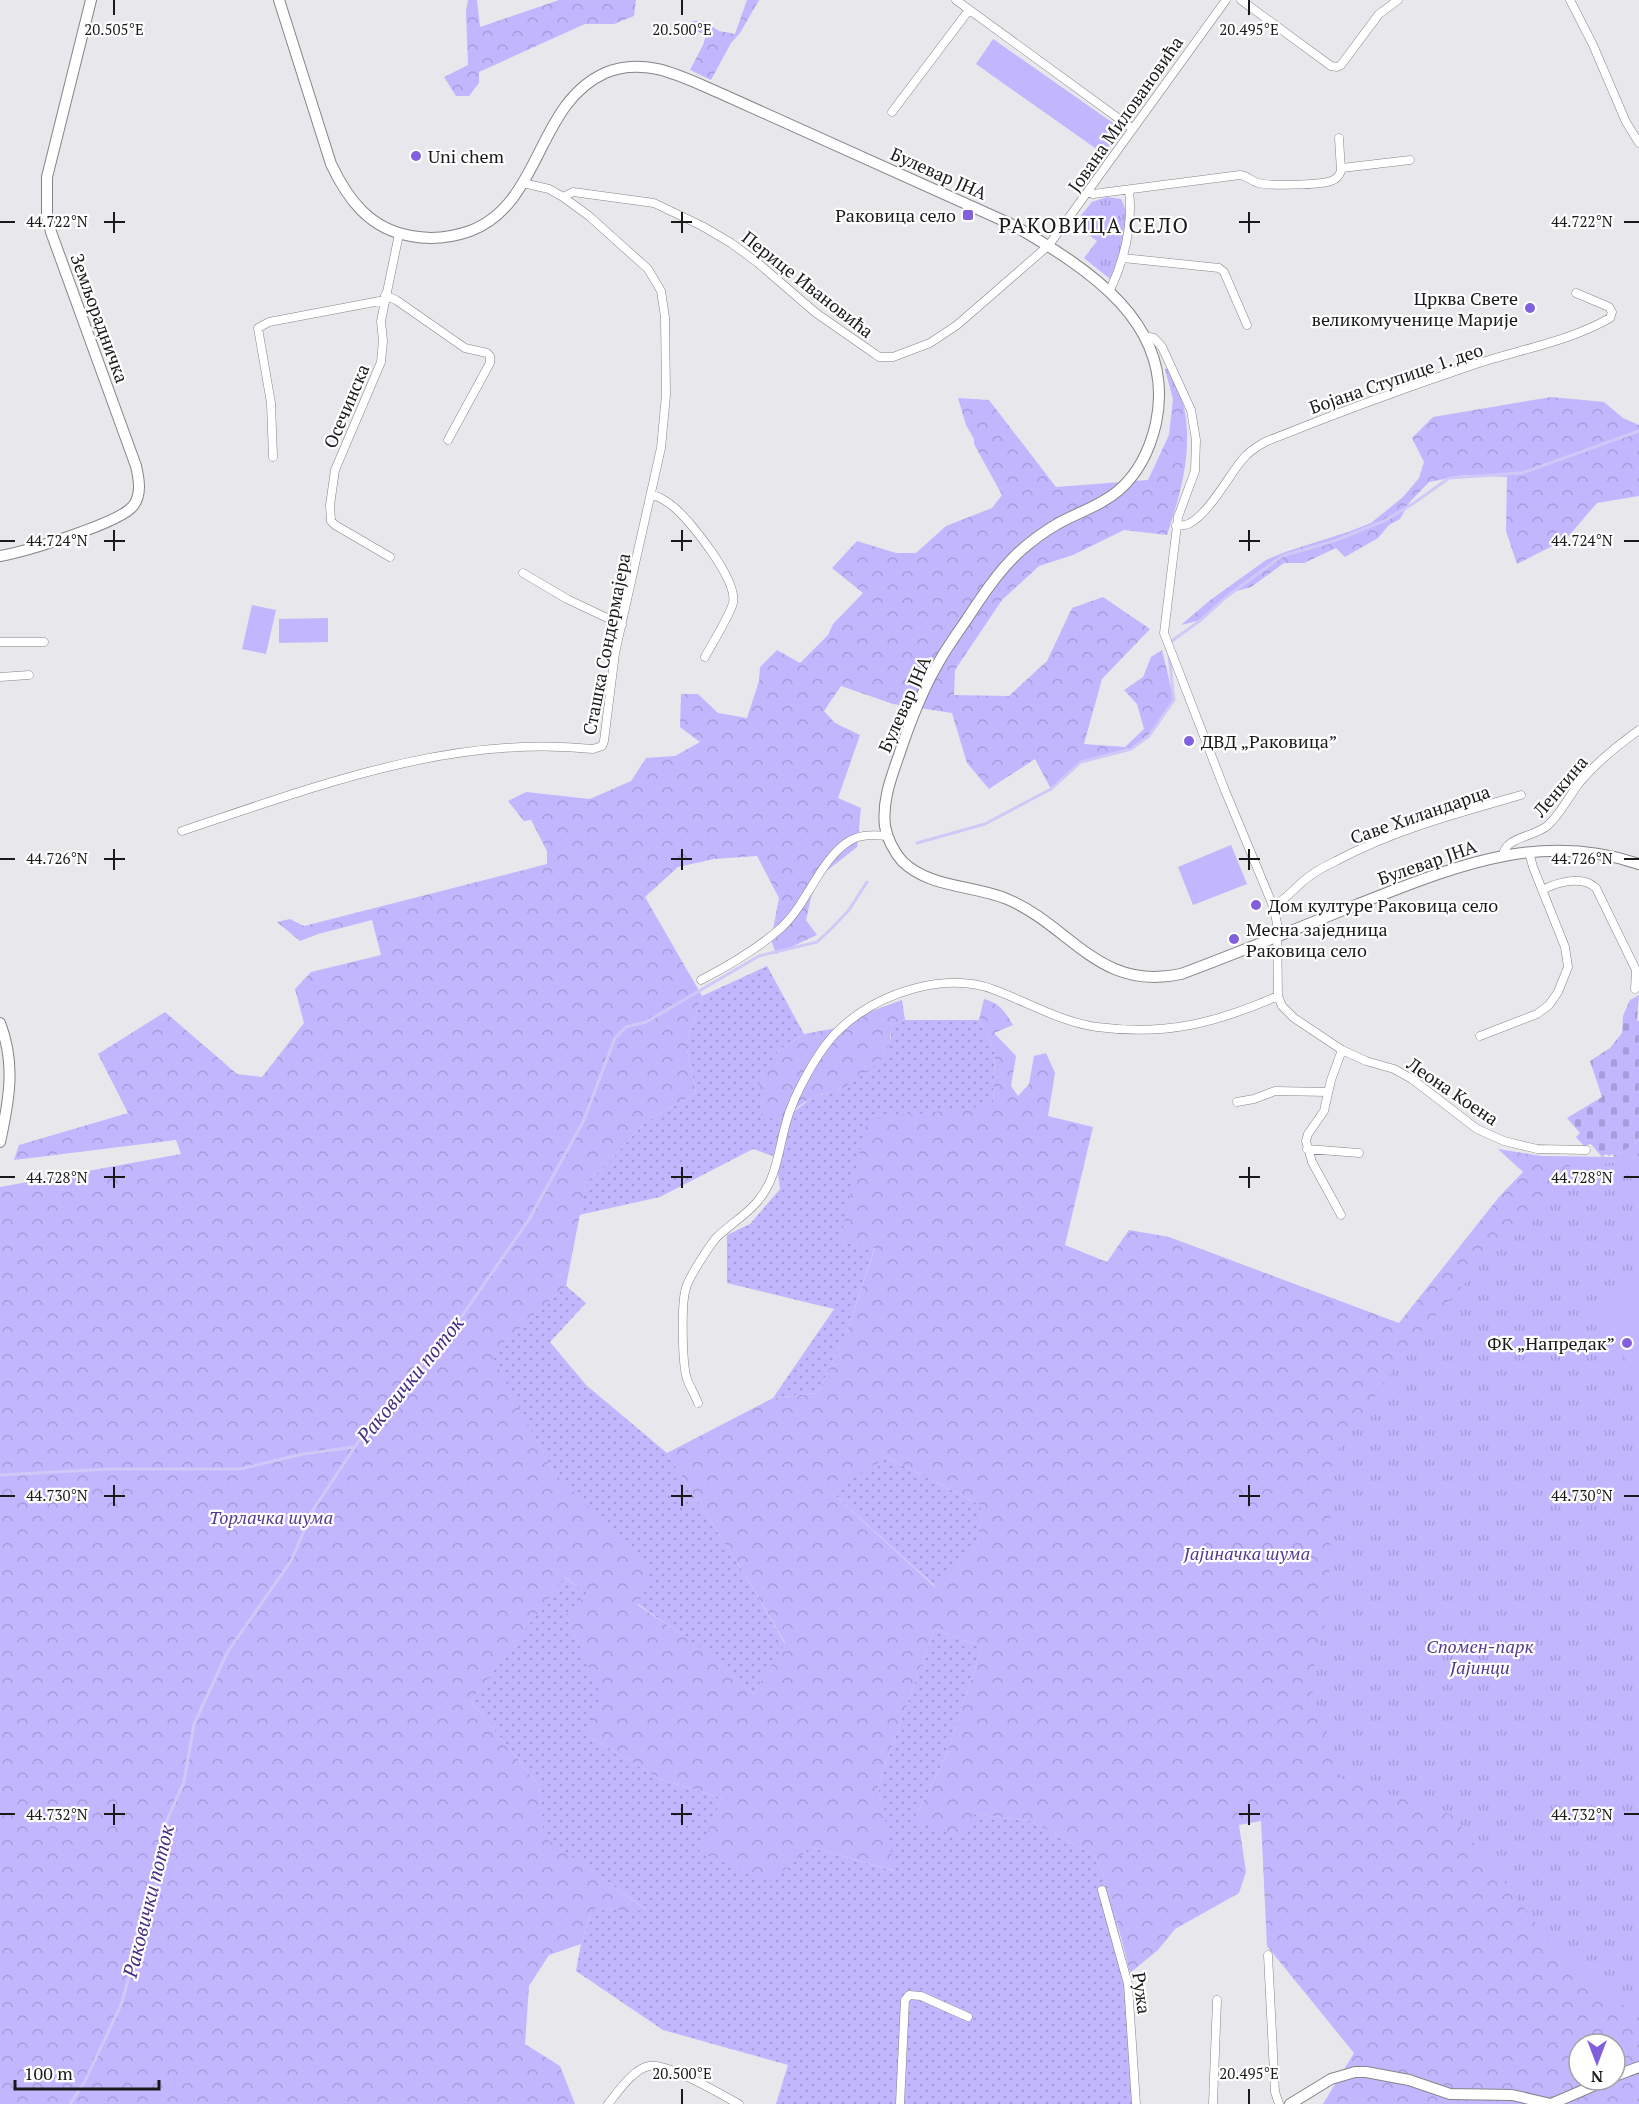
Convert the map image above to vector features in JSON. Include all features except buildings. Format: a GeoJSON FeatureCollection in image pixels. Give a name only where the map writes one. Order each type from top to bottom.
{"type":"FeatureCollection","features":[{"type":"Feature","properties":{"kind":"main road","name":"Земљорадничка"},"geometry":{"type":"LineString","coordinates":[[0,556],[49,544],[112,519],[132,508],[138,495],[139,477],[133,458],[51,232],[47,215],[46,177],[91,0]]}},
{"type":"Feature","properties":{"kind":"main road"},"geometry":{"type":"LineString","coordinates":[[279,0],[331,164],[340,184],[366,216],[399,234]]}},
{"type":"Feature","properties":{"kind":"main road","name":"Булевар ЈНА"},"geometry":{"type":"LineString","coordinates":[[399,234],[434,238],[462,234],[492,219],[504,209],[524,183],[556,121],[566,104],[577,92],[606,73],[617,69],[646,67],[676,74],[1013,225],[1049,245],[1110,290],[1133,318],[1144,336],[1155,364],[1159,388],[1155,428],[1142,464],[1118,491],[1046,531],[1019,553],[1003,569],[936,665],[907,732],[886,794],[888,836],[893,848],[912,868],[932,878],[990,893],[1016,903],[1104,964],[1129,974],[1152,977],[1181,974],[1464,864],[1529,852],[1551,851],[1588,853],[1639,864]]}},
{"type":"Feature","properties":{"kind":"main road"},"geometry":{"type":"LineString","coordinates":[[0,1023],[7,1046],[10,1096],[0,1143]]}},
{"type":"Feature","properties":{"kind":"main road"},"geometry":{"type":"LineString","coordinates":[[1290,2104],[1330,2079],[1355,2072],[1409,2080],[1450,2094],[1508,2094],[1554,2104],[1580,2092]]}},
{"type":"Feature","properties":{"kind":"street"},"geometry":{"type":"LineString","coordinates":[[956,0],[1133,129]]}},
{"type":"Feature","properties":{"kind":"street","name":"Јована Миловановића"},"geometry":{"type":"LineString","coordinates":[[1049,245],[1226,0]]}},
{"type":"Feature","properties":{"kind":"street"},"geometry":{"type":"LineString","coordinates":[[1241,0],[1331,66],[1336,67],[1341,65],[1379,14],[1398,0]]}},
{"type":"Feature","properties":{"kind":"street"},"geometry":{"type":"LineString","coordinates":[[1570,0],[1593,45],[1626,122],[1639,143]]}},
{"type":"Feature","properties":{"kind":"street"},"geometry":{"type":"LineString","coordinates":[[892,112],[969,10]]}},
{"type":"Feature","properties":{"kind":"street"},"geometry":{"type":"LineString","coordinates":[[1088,192],[1094,194],[1240,175],[1260,183],[1308,184],[1331,181],[1340,175],[1342,168],[1339,138]]}},
{"type":"Feature","properties":{"kind":"street"},"geometry":{"type":"LineString","coordinates":[[1342,168],[1410,160]]}},
{"type":"Feature","properties":{"kind":"street","name":"Перице Ивановића"},"geometry":{"type":"LineString","coordinates":[[524,183],[549,189],[563,196],[573,192],[622,197],[654,203],[672,210],[731,243],[816,313],[879,357],[893,357],[930,343],[957,325],[1049,245]]}},
{"type":"Feature","properties":{"kind":"street"},"geometry":{"type":"LineString","coordinates":[[1110,290],[1123,258],[1129,230],[1128,190]]}},
{"type":"Feature","properties":{"kind":"street","name":"Сташка Сондермајера"},"geometry":{"type":"LineString","coordinates":[[182,831],[350,777],[433,757],[512,746],[598,748],[604,741],[611,679],[661,448],[666,395],[665,317],[661,291],[648,269],[563,196]]}},
{"type":"Feature","properties":{"kind":"street","name":"Осечинска"},"geometry":{"type":"LineString","coordinates":[[390,557],[338,528],[331,521],[330,505],[335,470],[381,362],[383,341],[381,321],[399,234]]}},
{"type":"Feature","properties":{"kind":"street"},"geometry":{"type":"LineString","coordinates":[[1123,258],[1219,268],[1224,272],[1247,325]]}},
{"type":"Feature","properties":{"kind":"street","name":"Бојана Ступице 1. део"},"geometry":{"type":"LineString","coordinates":[[1176,526],[1186,525],[1194,520],[1249,452],[1265,442],[1375,398],[1554,342],[1588,330],[1610,318],[1612,312],[1609,307],[1576,293]]}},
{"type":"Feature","properties":{"kind":"street"},"geometry":{"type":"LineString","coordinates":[[273,457],[271,403],[258,328],[269,322],[385,298],[396,300],[465,348],[487,353],[490,356],[490,363],[448,440]]}},
{"type":"Feature","properties":{"kind":"street"},"geometry":{"type":"LineString","coordinates":[[698,1403],[686,1377],[685,1369],[683,1321],[685,1290],[716,1239],[752,1207],[769,1186],[789,1110],[802,1085],[832,1036],[860,1013],[900,994],[953,983],[987,987],[1049,1013],[1089,1025],[1160,1029],[1228,1017],[1278,996],[1277,923],[1273,906],[1165,636],[1164,623],[1176,526],[1195,471],[1195,424],[1186,396],[1162,346],[1154,338],[1144,336]]}},
{"type":"Feature","properties":{"kind":"street"},"geometry":{"type":"LineString","coordinates":[[651,494],[675,507],[693,527],[724,573],[732,593],[732,603],[705,657]]}},
{"type":"Feature","properties":{"kind":"street"},"geometry":{"type":"LineString","coordinates":[[523,573],[622,626]]}},
{"type":"Feature","properties":{"kind":"street"},"geometry":{"type":"LineString","coordinates":[[0,642],[44,642]]}},
{"type":"Feature","properties":{"kind":"street"},"geometry":{"type":"LineString","coordinates":[[0,677],[29,675]]}},
{"type":"Feature","properties":{"kind":"street","name":"Ленкина"},"geometry":{"type":"LineString","coordinates":[[1503,856],[1504,848],[1509,844],[1548,825],[1593,767],[1639,730]]}},
{"type":"Feature","properties":{"kind":"street","name":"Саве Хиландарца"},"geometry":{"type":"LineString","coordinates":[[1273,906],[1318,870],[1363,848],[1453,815],[1521,795]]}},
{"type":"Feature","properties":{"kind":"street"},"geometry":{"type":"LineString","coordinates":[[701,980],[729,966],[784,925],[836,854],[851,840],[867,836],[888,836]]}},
{"type":"Feature","properties":{"kind":"street"},"geometry":{"type":"LineString","coordinates":[[1480,1036],[1537,1014],[1554,1000],[1568,967],[1565,947],[1529,852]]}},
{"type":"Feature","properties":{"kind":"street"},"geometry":{"type":"LineString","coordinates":[[1542,890],[1556,884],[1575,881],[1586,881],[1596,888],[1636,970],[1635,989]]}},
{"type":"Feature","properties":{"kind":"street","name":"Леона Коена"},"geometry":{"type":"LineString","coordinates":[[1278,996],[1282,1006],[1294,1018],[1342,1050],[1366,1061],[1394,1069],[1412,1079],[1477,1129],[1504,1141],[1537,1149],[1587,1150]]}},
{"type":"Feature","properties":{"kind":"street"},"geometry":{"type":"LineString","coordinates":[[1341,1215],[1312,1162],[1307,1149],[1307,1137],[1323,1111],[1342,1050]]}},
{"type":"Feature","properties":{"kind":"street"},"geometry":{"type":"LineString","coordinates":[[1237,1102],[1254,1099],[1275,1091],[1328,1092]]}},
{"type":"Feature","properties":{"kind":"street"},"geometry":{"type":"LineString","coordinates":[[1307,1149],[1359,1153]]}},
{"type":"Feature","properties":{"kind":"street","name":"Ружа"},"geometry":{"type":"LineString","coordinates":[[1102,1890],[1128,1984],[1136,2104]]}},
{"type":"Feature","properties":{"kind":"street"},"geometry":{"type":"LineString","coordinates":[[1268,1954],[1275,2092],[1279,2104]]}},
{"type":"Feature","properties":{"kind":"street"},"geometry":{"type":"LineString","coordinates":[[900,2104],[905,2000],[909,1995],[921,1996],[968,2016]]}},
{"type":"Feature","properties":{"kind":"street"},"geometry":{"type":"LineString","coordinates":[[1213,2104],[1217,2000]]}},
{"type":"Feature","properties":{"kind":"street"},"geometry":{"type":"LineString","coordinates":[[608,2104],[634,2074],[651,2065],[683,2075],[739,2104]]}},
{"type":"Feature","properties":{"kind":"green space"},"geometry":{"type":"Polygon","coordinates":[[[468,0],[477,0],[480,27],[559,0],[636,0],[634,16],[614,24],[585,24],[479,72],[479,83],[469,96],[456,96],[444,77],[468,65],[466,11],[468,0]]]}},
{"type":"Feature","properties":{"kind":"green space"},"geometry":{"type":"Polygon","coordinates":[[[747,0],[759,0],[740,33],[731,43],[711,80],[690,70],[706,35],[690,28],[692,21],[704,21],[719,31],[735,34],[747,0]]]}},
{"type":"Feature","properties":{"kind":"green space"},"geometry":{"type":"Polygon","coordinates":[[[993,39],[1123,130],[1105,155],[976,64],[993,39]]]}},
{"type":"Feature","properties":{"kind":"green space"},"geometry":{"type":"Polygon","coordinates":[[[1107,197],[1121,199],[1126,219],[1124,240],[1110,279],[1084,258],[1097,241],[1074,224],[1092,202],[1107,197]]]}},
{"type":"Feature","properties":{"kind":"green space"},"geometry":{"type":"Polygon","coordinates":[[[1168,368],[1182,399],[1187,437],[1181,487],[1167,535],[1124,530],[1073,555],[1039,566],[1002,600],[955,670],[954,695],[1009,696],[1047,661],[1072,608],[1103,597],[1150,629],[1102,679],[1084,744],[1125,747],[1144,729],[1137,704],[1124,690],[1143,677],[1151,657],[1162,650],[1174,700],[1149,736],[1131,749],[1081,762],[1051,789],[1035,759],[989,789],[967,763],[952,713],[893,704],[841,686],[824,711],[835,723],[860,735],[838,798],[861,808],[857,847],[815,880],[806,920],[817,935],[776,954],[771,940],[779,898],[757,856],[714,859],[678,867],[645,897],[702,996],[686,1044],[696,1093],[644,1123],[606,1165],[586,1183],[566,1286],[491,1354],[552,1470],[651,1570],[638,1605],[701,1648],[753,1694],[785,1643],[746,1576],[667,1453],[773,1398],[818,1393],[849,1326],[875,1248],[840,1242],[867,1120],[993,1105],[995,1052],[979,1020],[984,999],[1001,1008],[1013,1025],[994,1033],[1016,1056],[1011,1086],[1018,1096],[1029,1084],[1034,1056],[1046,1053],[1055,1073],[1048,1116],[1093,1127],[1065,1245],[1107,1262],[1129,1230],[1169,1237],[1399,1323],[1499,1197],[1523,1172],[1498,1149],[1541,1156],[1615,1157],[1639,1140],[1639,2104],[1323,2104],[1354,2053],[1267,1946],[1261,1821],[1239,1825],[1246,1872],[1239,1893],[1175,1929],[1158,1950],[1130,1973],[1107,1883],[1094,1855],[1030,1821],[973,1814],[963,1838],[914,1820],[946,1756],[982,1647],[934,1629],[878,1786],[895,1871],[811,1847],[770,1882],[699,1852],[722,1798],[662,1780],[585,1734],[601,1696],[566,1614],[588,1594],[565,1577],[471,1701],[539,1786],[544,1837],[648,1911],[592,1909],[581,1944],[549,1955],[529,1986],[525,2044],[560,2066],[575,2104],[0,2104],[0,1187],[181,1154],[176,1140],[14,1160],[19,1145],[128,1113],[98,1054],[165,1012],[237,1074],[262,1077],[304,1023],[295,989],[311,972],[381,955],[372,920],[300,941],[277,922],[290,919],[304,926],[547,864],[547,851],[531,820],[524,821],[508,801],[526,792],[590,799],[631,781],[646,758],[675,756],[700,742],[680,727],[681,694],[698,694],[718,713],[747,718],[759,681],[760,667],[777,650],[800,663],[828,635],[833,624],[863,593],[832,568],[857,541],[896,553],[916,553],[946,526],[992,508],[1002,495],[974,444],[958,398],[989,400],[1056,487],[1148,480],[1169,435],[1173,399],[1165,369],[1168,368]],[[887,1457],[831,1492],[935,1587],[977,1546],[982,1506],[887,1457]]]}},
{"type":"Feature","properties":{"kind":"green space"},"geometry":{"type":"Polygon","coordinates":[[[1551,397],[1604,402],[1623,418],[1639,425],[1639,496],[1597,503],[1566,539],[1517,564],[1506,531],[1507,477],[1465,475],[1429,482],[1409,503],[1400,519],[1389,525],[1378,538],[1345,557],[1336,548],[1304,563],[1284,563],[1251,587],[1233,592],[1201,620],[1181,625],[1209,601],[1266,560],[1371,523],[1403,497],[1419,478],[1424,462],[1412,438],[1433,417],[1551,397]]]}},
{"type":"Feature","properties":{"kind":"green space"},"geometry":{"type":"Polygon","coordinates":[[[252,605],[276,610],[266,654],[242,649],[252,605]]]}},
{"type":"Feature","properties":{"kind":"green space"},"geometry":{"type":"Polygon","coordinates":[[[328,618],[328,642],[279,643],[279,619],[328,618]]]}},
{"type":"Feature","properties":{"kind":"green space"},"geometry":{"type":"Polygon","coordinates":[[[1231,845],[1247,884],[1193,905],[1178,867],[1231,845]]]}},
{"type":"Feature","properties":{"kind":"green space"},"geometry":{"type":"Polygon","coordinates":[[[767,966],[804,1034],[778,1051],[793,1112],[813,1097],[839,1090],[885,1055],[891,1037],[891,1025],[905,1020],[979,1020],[995,1052],[993,1105],[841,1242],[875,1247],[849,1326],[818,1393],[773,1398],[834,1309],[727,1283],[727,1235],[750,1224],[780,1189],[776,1157],[753,1149],[660,1197],[579,1215],[586,1183],[606,1165],[644,1123],[696,1093],[686,1044],[702,996],[767,966]]]}},
{"type":"Feature","properties":{"kind":"green space"},"geometry":{"type":"Polygon","coordinates":[[[1639,995],[1637,1020],[1639,1021],[1639,1140],[1615,1157],[1612,1154],[1609,1156],[1606,1154],[1602,1157],[1591,1144],[1584,1146],[1576,1137],[1580,1133],[1567,1118],[1602,1097],[1590,1061],[1610,1048],[1622,1033],[1623,1016],[1630,1000],[1639,995]]]}},
{"type":"Feature","properties":{"kind":"green space"},"geometry":{"type":"Polygon","coordinates":[[[902,1000],[905,1020],[891,1025],[888,1049],[875,1065],[839,1090],[815,1096],[785,1116],[762,1119],[759,1081],[778,1051],[804,1034],[847,1026],[866,1013],[902,1000]]]}},
{"type":"Feature","properties":{"kind":"green space","name":"Спомен-парк Јајинци"},"geometry":{"type":"Polygon","coordinates":[[[1639,1156],[1639,2017],[1566,1962],[1452,1815],[1340,1778],[1310,1684],[1329,1607],[1332,1459],[1413,1341],[1570,1166],[1628,1162],[1639,1156]]]}},
{"type":"Feature","properties":{"kind":"green space","name":"ФК „Напредак”"},"geometry":{"type":"Polygon","coordinates":[[[1639,1272],[1639,1381],[1589,1305],[1639,1272]]]}},
{"type":"Feature","properties":{"kind":"green space"},"geometry":{"type":"Polygon","coordinates":[[[566,1286],[586,1303],[550,1342],[586,1385],[667,1453],[746,1576],[785,1644],[753,1694],[700,1648],[638,1604],[611,1531],[552,1470],[490,1354],[566,1286]]]}},
{"type":"Feature","properties":{"kind":"green space"},"geometry":{"type":"Polygon","coordinates":[[[887,1457],[982,1506],[977,1546],[936,1587],[830,1491],[887,1457]]]}},
{"type":"Feature","properties":{"kind":"green space"},"geometry":{"type":"Polygon","coordinates":[[[564,1577],[589,1594],[566,1614],[602,1696],[585,1734],[662,1780],[722,1798],[700,1852],[811,1847],[894,1871],[878,1786],[934,1629],[982,1647],[946,1756],[914,1820],[973,1814],[1030,1821],[1094,1855],[1107,1883],[1116,1917],[1128,1984],[1136,2104],[776,2104],[788,2065],[663,2030],[576,1971],[581,1944],[592,1909],[647,1910],[543,1837],[539,1786],[471,1701],[564,1577]]]}},
{"type":"Feature","properties":{"kind":"waterway","name":"Раковички поток"},"geometry":{"type":"LineString","coordinates":[[1169,643],[1282,556],[1334,541],[1384,521],[1449,478],[1522,473],[1639,431]]}},
{"type":"Feature","properties":{"kind":"waterway","name":"Раковички поток"},"geometry":{"type":"LineString","coordinates":[[917,843],[985,824],[1051,789],[1081,762],[1131,749],[1149,736],[1174,700],[1169,655]]}},
{"type":"Feature","properties":{"kind":"waterway","name":"Раковички поток"},"geometry":{"type":"LineString","coordinates":[[70,2104],[84,2083],[121,2005],[157,1879],[162,1831],[184,1782],[194,1724],[228,1651],[291,1561],[313,1510],[374,1418],[450,1333],[528,1221],[583,1122],[615,1038],[626,1027],[646,1022],[759,956],[817,942],[849,910],[867,882]]}},
{"type":"Feature","properties":{"kind":"waterway"},"geometry":{"type":"LineString","coordinates":[[0,1475],[109,1469],[240,1469],[303,1454],[355,1447]]}},
{"type":"Feature","properties":{"kind":"place","name":"Uni chem"},"geometry":{"type":"Point","coordinates":[416,156]}},
{"type":"Feature","properties":{"kind":"place","name":"Раковица село"},"geometry":{"type":"Point","coordinates":[968,215]}},
{"type":"Feature","properties":{"kind":"place","name":"Црква Свете великомученице Марије"},"geometry":{"type":"Point","coordinates":[1530,308]}},
{"type":"Feature","properties":{"kind":"place","name":"ДВД „Раковица”"},"geometry":{"type":"Point","coordinates":[1189,741]}},
{"type":"Feature","properties":{"kind":"place","name":"Дом културе Раковица село"},"geometry":{"type":"Point","coordinates":[1256,905]}},
{"type":"Feature","properties":{"kind":"place","name":"Месна заједница Раковица село"},"geometry":{"type":"Point","coordinates":[1234,939]}},
{"type":"Feature","properties":{"kind":"place","name":"ФК „Напредак”"},"geometry":{"type":"Point","coordinates":[1627,1343]}},
{"type":"Feature","properties":{"kind":"district","name":"РАКОВИЦА СЕЛО"},"geometry":{"type":"Point","coordinates":[1094,225]}},
{"type":"Feature","properties":{"kind":"park label","name":"Торлачка шума"},"geometry":{"type":"Point","coordinates":[271,1517]}},
{"type":"Feature","properties":{"kind":"park label","name":"Јајиначка шума"},"geometry":{"type":"Point","coordinates":[1247,1553]}}]}
